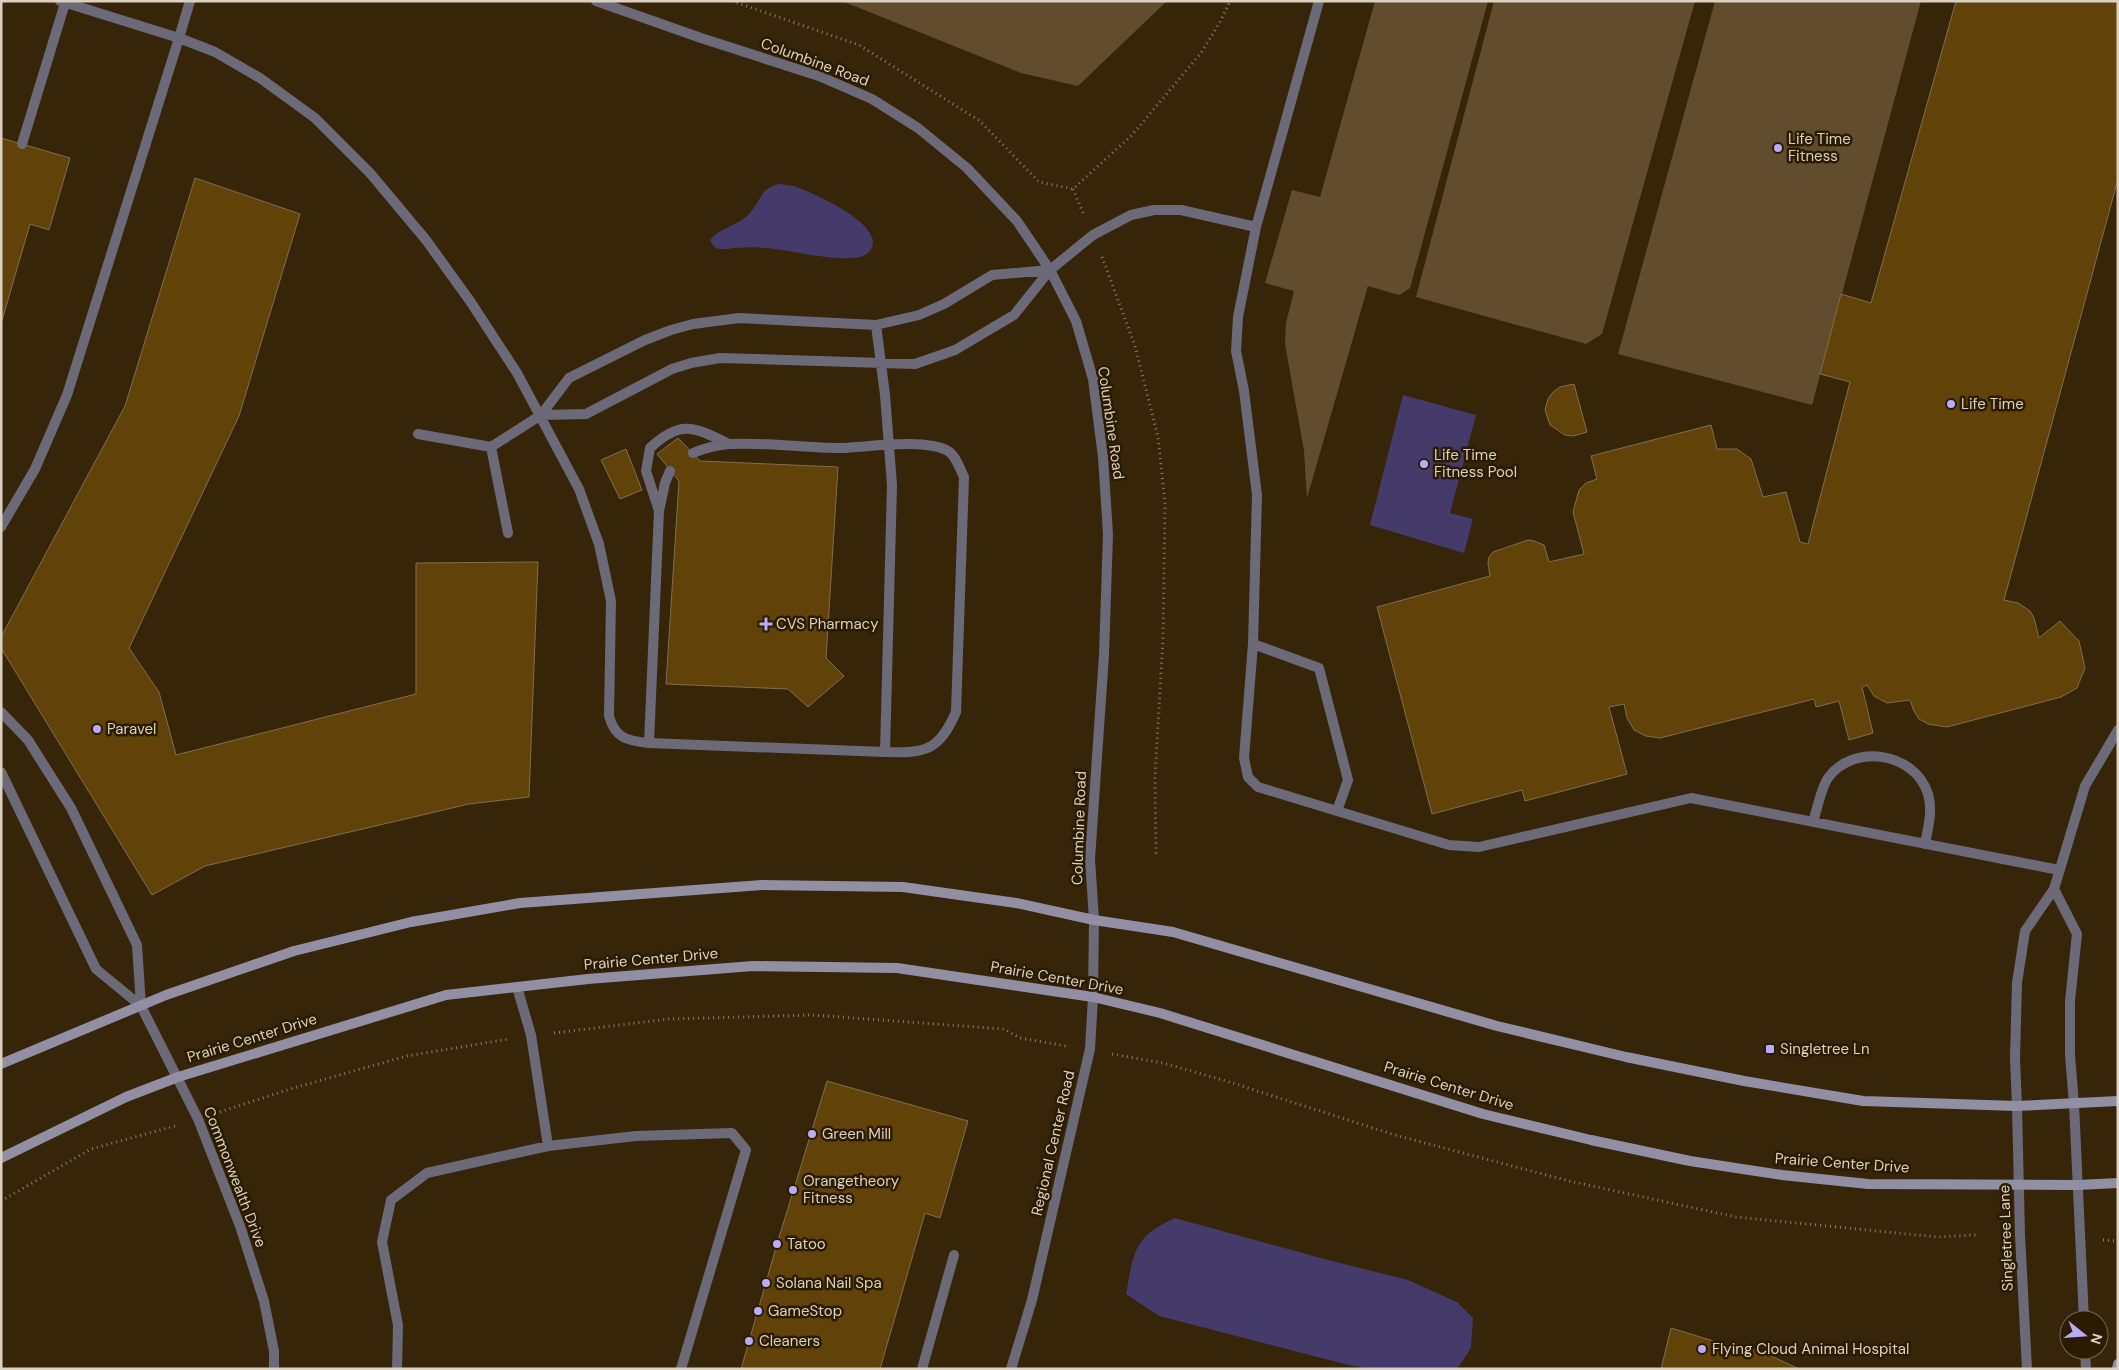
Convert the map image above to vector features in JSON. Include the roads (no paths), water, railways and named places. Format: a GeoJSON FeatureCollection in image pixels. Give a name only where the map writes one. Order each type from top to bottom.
{"type":"FeatureCollection","features":[{"type":"Feature","properties":{"kind":"main road"},"geometry":{"type":"LineString","coordinates":[[1,1064],[166,995],[294,951],[412,922],[520,903],[762,885],[903,887],[1016,903],[1094,920],[1173,932],[1498,1026],[1626,1057],[1744,1082],[1863,1101],[2017,1106],[2118,1101]]}},
{"type":"Feature","properties":{"kind":"main road","name":"Prairie Center Drive"},"geometry":{"type":"LineString","coordinates":[[1,1158],[126,1098],[178,1077],[446,995],[588,979],[763,966],[897,968],[1093,997],[1160,1013],[1483,1114],[1690,1161],[1782,1175],[1868,1184],[2078,1185],[2118,1183]]}},
{"type":"Feature","properties":{"kind":"main road"},"geometry":{"type":"LineString","coordinates":[[2117,1369],[2118,1364]]}},
{"type":"Feature","properties":{"kind":"street"},"geometry":{"type":"LineString","coordinates":[[1,527],[35,469],[67,395],[190,1]]}},
{"type":"Feature","properties":{"kind":"street","name":"Columbine Road"},"geometry":{"type":"LineString","coordinates":[[596,1],[701,38],[819,76],[872,99],[918,128],[967,168],[1017,221],[1050,270],[1076,321],[1093,379],[1103,457],[1108,534],[1104,655],[1090,859],[1094,920]]}},
{"type":"Feature","properties":{"kind":"street"},"geometry":{"type":"LineString","coordinates":[[1319,1],[1256,227],[1238,317],[1236,351],[1244,391],[1257,496],[1253,644],[1244,758],[1248,777],[1258,787],[1449,845],[1479,848],[1691,798],[2060,870]]}},
{"type":"Feature","properties":{"kind":"street"},"geometry":{"type":"LineString","coordinates":[[22,144],[62,2],[179,38],[215,52],[260,78],[315,118],[370,173],[426,240],[470,301],[541,415],[579,489],[594,526],[601,552],[611,601],[608,685],[609,716],[617,734],[625,738],[649,743],[884,752],[914,752],[934,745],[947,732],[956,712],[964,477],[959,464],[950,452],[934,446],[889,445],[842,448],[730,444],[709,447],[693,453]]}},
{"type":"Feature","properties":{"kind":"street"},"geometry":{"type":"LineString","coordinates":[[541,415],[586,414],[672,370],[691,363],[720,358],[915,364],[955,350],[1014,315],[1050,270],[1093,235],[1132,215],[1154,210],[1181,210],[1256,227]]}},
{"type":"Feature","properties":{"kind":"street"},"geometry":{"type":"LineString","coordinates":[[418,434],[491,447],[541,415],[569,378],[644,340],[693,324],[739,318],[876,325],[901,320],[935,307],[992,275],[1050,270]]}},
{"type":"Feature","properties":{"kind":"street"},"geometry":{"type":"LineString","coordinates":[[876,325],[882,363],[892,485],[884,752]]}},
{"type":"Feature","properties":{"kind":"street"},"geometry":{"type":"LineString","coordinates":[[659,511],[646,471],[650,448],[673,430],[688,428],[703,431],[730,444]]}},
{"type":"Feature","properties":{"kind":"street"},"geometry":{"type":"LineString","coordinates":[[491,447],[508,533]]}},
{"type":"Feature","properties":{"kind":"street"},"geometry":{"type":"LineString","coordinates":[[649,743],[659,511],[664,483],[670,471]]}},
{"type":"Feature","properties":{"kind":"street"},"geometry":{"type":"LineString","coordinates":[[1253,644],[1319,668],[1348,780],[1337,811]]}},
{"type":"Feature","properties":{"kind":"street","name":"Commonwealth Drive"},"geometry":{"type":"LineString","coordinates":[[1,712],[28,740],[71,808],[137,945],[141,1006]]}},
{"type":"Feature","properties":{"kind":"street","name":"Singletree Lane"},"geometry":{"type":"LineString","coordinates":[[2026,1369],[2015,1058],[2017,983],[2025,931],[2054,889],[2085,786],[2118,730]]}},
{"type":"Feature","properties":{"kind":"street"},"geometry":{"type":"LineString","coordinates":[[1813,822],[1827,779],[1840,766],[1853,759],[1870,756],[1892,759],[1907,766],[1919,777],[1928,793],[1931,808],[1925,844]]}},
{"type":"Feature","properties":{"kind":"street","name":"Commonwealth Drive"},"geometry":{"type":"LineString","coordinates":[[1,772],[96,969],[141,1006],[198,1119],[240,1226],[264,1301],[274,1351],[274,1369]]}},
{"type":"Feature","properties":{"kind":"street"},"geometry":{"type":"LineString","coordinates":[[2054,889],[2077,934],[2070,1001],[2070,1055],[2084,1310]]}},
{"type":"Feature","properties":{"kind":"street","name":"Regional Center Road"},"geometry":{"type":"LineString","coordinates":[[1011,1369],[1032,1300],[1090,1049],[1094,920]]}},
{"type":"Feature","properties":{"kind":"street"},"geometry":{"type":"LineString","coordinates":[[517,987],[531,1035],[548,1146]]}},
{"type":"Feature","properties":{"kind":"street"},"geometry":{"type":"LineString","coordinates":[[397,1369],[398,1325],[382,1242],[391,1200],[427,1173],[548,1146],[636,1136],[732,1133],[746,1150],[680,1369]]}},
{"type":"Feature","properties":{"kind":"street"},"geometry":{"type":"LineString","coordinates":[[922,1369],[954,1255]]}},
{"type":"Feature","properties":{"kind":"place","name":"Life Time Fitness"},"geometry":{"type":"Point","coordinates":[1778,148]}},
{"type":"Feature","properties":{"kind":"place","name":"Life Time"},"geometry":{"type":"Point","coordinates":[1951,404]}},
{"type":"Feature","properties":{"kind":"place","name":"Life Time Fitness Pool"},"geometry":{"type":"Point","coordinates":[1424,464]}},
{"type":"Feature","properties":{"kind":"place","name":"CVS Pharmacy"},"geometry":{"type":"Point","coordinates":[766,624]}},
{"type":"Feature","properties":{"kind":"place","name":"Paravel"},"geometry":{"type":"Point","coordinates":[97,729]}},
{"type":"Feature","properties":{"kind":"place","name":"Singletree Ln"},"geometry":{"type":"Point","coordinates":[1770,1049]}},
{"type":"Feature","properties":{"kind":"place","name":"Green Mill"},"geometry":{"type":"Point","coordinates":[812,1134]}},
{"type":"Feature","properties":{"kind":"place","name":"Orangetheory Fitness"},"geometry":{"type":"Point","coordinates":[793,1190]}},
{"type":"Feature","properties":{"kind":"place","name":"Tatoo"},"geometry":{"type":"Point","coordinates":[777,1244]}},
{"type":"Feature","properties":{"kind":"place","name":"Solana Nail Spa"},"geometry":{"type":"Point","coordinates":[766,1283]}},
{"type":"Feature","properties":{"kind":"place","name":"GameStop"},"geometry":{"type":"Point","coordinates":[758,1311]}},
{"type":"Feature","properties":{"kind":"place","name":"Cleaners"},"geometry":{"type":"Point","coordinates":[749,1341]}},
{"type":"Feature","properties":{"kind":"place","name":"Flying Cloud Animal Hospital"},"geometry":{"type":"Point","coordinates":[1702,1349]}}]}
